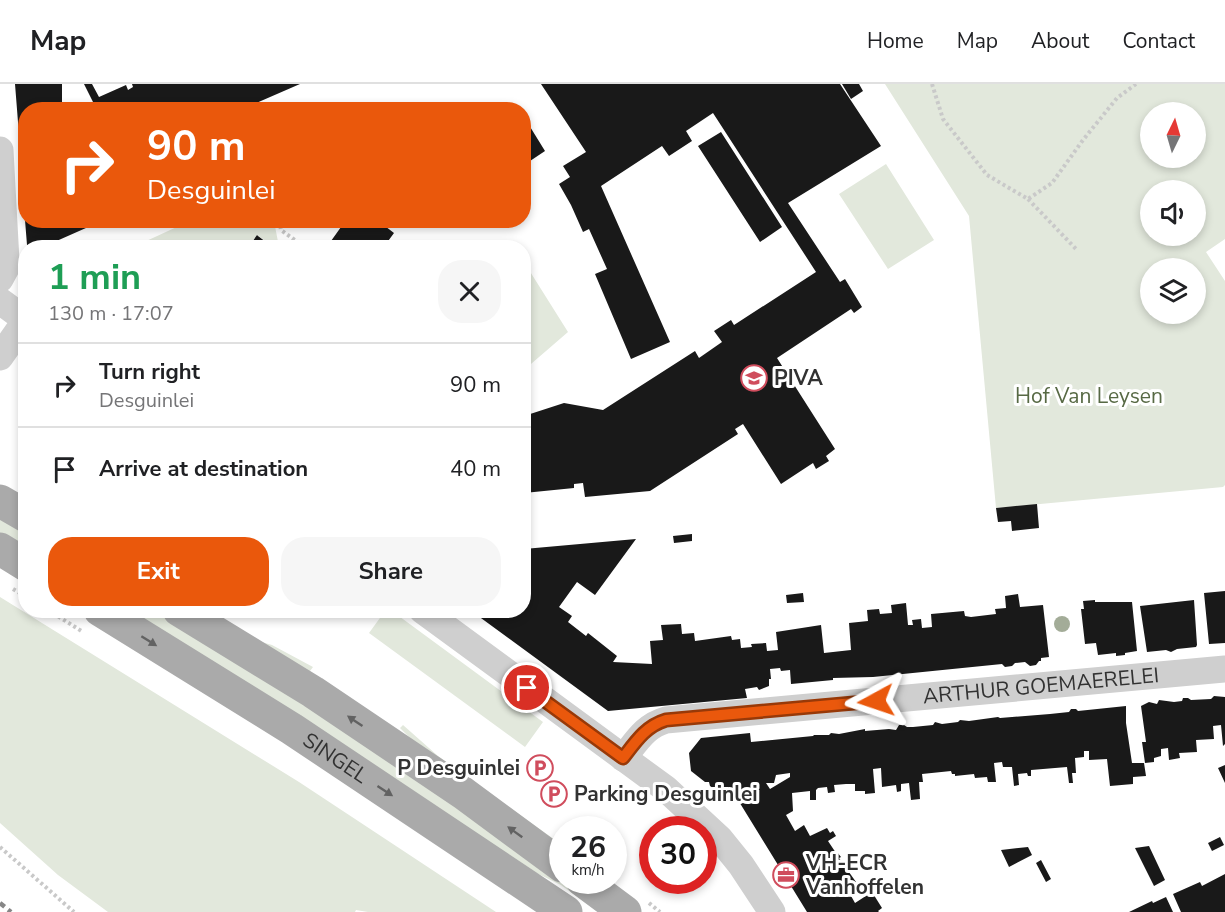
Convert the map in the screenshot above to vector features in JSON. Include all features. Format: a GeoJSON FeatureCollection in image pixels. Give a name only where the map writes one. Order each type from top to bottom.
{"type":"FeatureCollection","features":[{"type":"Feature","properties":{"kind":"main road"},"geometry":{"type":"LineString","coordinates":[[0,501],[18,511]]}},
{"type":"Feature","properties":{"kind":"main road"},"geometry":{"type":"LineString","coordinates":[[0,549],[18,560]]}},
{"type":"Feature","properties":{"kind":"main road","name":"SINGEL"},"geometry":{"type":"LineString","coordinates":[[113,618],[292,729],[556,908]]}},
{"type":"Feature","properties":{"kind":"main road","name":"SINGEL"},"geometry":{"type":"LineString","coordinates":[[192,618],[313,692],[463,794],[549,857]]}},
{"type":"Feature","properties":{"kind":"main road"},"geometry":{"type":"LineString","coordinates":[[601,894],[625,912]]}},
{"type":"Feature","properties":{"kind":"street"},"geometry":{"type":"LineString","coordinates":[[0,150],[6,268],[0,279]]}},
{"type":"Feature","properties":{"kind":"street"},"geometry":{"type":"LineString","coordinates":[[0,301],[18,314]]}},
{"type":"Feature","properties":{"kind":"street"},"geometry":{"type":"LineString","coordinates":[[0,357],[18,331]]}},
{"type":"Feature","properties":{"kind":"street"},"geometry":{"type":"LineString","coordinates":[[433,618],[666,789],[720,839],[741,865],[771,912]]}},
{"type":"Feature","properties":{"kind":"street","name":"ARTHUR GOEMAERELEI"},"geometry":{"type":"LineString","coordinates":[[623,758],[645,730],[652,724],[666,720],[1225,669]]}},
{"type":"Feature","properties":{"kind":"path"},"geometry":{"type":"LineString","coordinates":[[932,84],[943,119],[987,175],[1028,199],[1077,250]]}},
{"type":"Feature","properties":{"kind":"path"},"geometry":{"type":"LineString","coordinates":[[1028,199],[1052,183],[1117,98],[1136,84]]}},
{"type":"Feature","properties":{"kind":"path"},"geometry":{"type":"LineString","coordinates":[[281,228],[295,240]]}},
{"type":"Feature","properties":{"kind":"path"},"geometry":{"type":"LineString","coordinates":[[0,847],[74,912]]}},
{"type":"Feature","properties":{"kind":"green space","name":"Hof Van Leysen"},"geometry":{"type":"Polygon","coordinates":[[[885,84],[1225,84],[1225,239],[1206,252],[1225,281],[1225,485],[996,508],[969,216],[885,84]]]}},
{"type":"Feature","properties":{"kind":"green space"},"geometry":{"type":"Polygon","coordinates":[[[886,164],[934,240],[888,269],[839,194],[886,164]]]}},
{"type":"Feature","properties":{"kind":"green space"},"geometry":{"type":"Polygon","coordinates":[[[175,228],[275,228],[278,240],[264,240],[257,235],[253,240],[148,240],[175,228]]]}},
{"type":"Feature","properties":{"kind":"green space"},"geometry":{"type":"Polygon","coordinates":[[[531,273],[568,332],[531,364],[531,273]]]}},
{"type":"Feature","properties":{"kind":"green space"},"geometry":{"type":"Polygon","coordinates":[[[0,516],[18,528],[18,548],[0,536],[0,516]]]}},
{"type":"Feature","properties":{"kind":"green space"},"geometry":{"type":"Polygon","coordinates":[[[0,597],[18,608],[18,618],[34,618],[299,782],[496,912],[368,912],[356,910],[355,912],[108,912],[58,875],[0,823],[0,597]]]}},
{"type":"Feature","properties":{"kind":"green space"},"geometry":{"type":"Polygon","coordinates":[[[132,618],[165,618],[298,700],[549,870],[549,879],[524,867],[132,618]]]}},
{"type":"Feature","properties":{"kind":"green space"},"geometry":{"type":"Polygon","coordinates":[[[380,618],[402,618],[543,722],[525,747],[369,633],[380,618]]]}},
{"type":"Feature","properties":{"kind":"green space"},"geometry":{"type":"Polygon","coordinates":[[[258,641],[272,645],[313,667],[307,675],[258,641]]]}},
{"type":"Feature","properties":{"kind":"green space"},"geometry":{"type":"Polygon","coordinates":[[[403,725],[438,756],[549,836],[549,842],[425,753],[400,728],[403,725]]]}},
{"type":"Feature","properties":{"kind":"green space"},"geometry":{"type":"Polygon","coordinates":[[[573,894],[579,894],[598,912],[573,894]]]}},
{"type":"Feature","properties":{"kind":"building"},"geometry":{"type":"Polygon","coordinates":[[[15,84],[62,84],[62,102],[18,102],[18,122],[15,84]]]}},
{"type":"Feature","properties":{"kind":"building"},"geometry":{"type":"Polygon","coordinates":[[[84,84],[92,84],[99,97],[126,85],[128,90],[133,87],[132,84],[300,84],[258,102],[93,102],[84,84]]]}},
{"type":"Feature","properties":{"kind":"building"},"geometry":{"type":"Polygon","coordinates":[[[541,84],[840,84],[881,146],[788,203],[840,282],[845,279],[862,307],[854,313],[851,309],[777,358],[835,449],[826,456],[829,461],[816,469],[813,463],[781,484],[743,424],[735,429],[738,434],[650,491],[585,497],[583,483],[574,484],[574,488],[531,492],[531,414],[564,403],[603,410],[695,351],[699,358],[722,342],[714,331],[731,320],[734,325],[816,272],[713,113],[686,131],[692,141],[669,156],[662,146],[601,186],[670,342],[631,359],[595,274],[607,269],[589,229],[583,232],[559,184],[570,177],[563,166],[586,152],[541,84]]]}},
{"type":"Feature","properties":{"kind":"building"},"geometry":{"type":"Polygon","coordinates":[[[842,84],[859,84],[863,91],[851,99],[842,84]]]}},
{"type":"Feature","properties":{"kind":"building"},"geometry":{"type":"Polygon","coordinates":[[[531,128],[545,151],[531,160],[531,128]]]}},
{"type":"Feature","properties":{"kind":"building"},"geometry":{"type":"Polygon","coordinates":[[[721,132],[782,227],[760,242],[698,146],[721,132]]]}},
{"type":"Feature","properties":{"kind":"building"},"geometry":{"type":"Polygon","coordinates":[[[26,228],[86,228],[59,240],[27,240],[26,228]]]}},
{"type":"Feature","properties":{"kind":"building"},"geometry":{"type":"Polygon","coordinates":[[[340,228],[387,228],[394,233],[389,240],[332,240],[340,228]]]}},
{"type":"Feature","properties":{"kind":"building"},"geometry":{"type":"Polygon","coordinates":[[[257,235],[263,240],[254,240],[257,235]]]}},
{"type":"Feature","properties":{"kind":"building"},"geometry":{"type":"Polygon","coordinates":[[[1037,504],[1039,528],[1012,531],[1011,521],[998,522],[996,508],[1037,504]]]}},
{"type":"Feature","properties":{"kind":"building"},"geometry":{"type":"Polygon","coordinates":[[[692,534],[692,541],[674,543],[673,536],[692,534]]]}},
{"type":"Feature","properties":{"kind":"building"},"geometry":{"type":"Polygon","coordinates":[[[636,539],[595,595],[577,582],[559,607],[572,616],[568,622],[586,636],[588,633],[617,656],[613,662],[652,664],[650,641],[663,640],[661,625],[681,624],[682,634],[694,633],[695,641],[731,636],[732,640],[740,639],[741,648],[752,647],[751,644],[766,643],[767,651],[778,650],[776,632],[821,625],[824,653],[851,650],[849,623],[868,621],[867,610],[879,609],[880,614],[892,613],[891,605],[906,603],[908,625],[913,625],[912,620],[921,619],[922,628],[932,627],[931,614],[964,611],[965,616],[971,617],[996,614],[995,609],[1006,608],[1005,596],[1018,594],[1020,607],[1043,605],[1049,657],[1041,658],[1036,665],[1030,666],[1025,662],[1005,667],[1002,664],[873,677],[833,678],[833,680],[791,684],[790,670],[770,669],[769,686],[759,690],[757,687],[745,689],[747,698],[608,711],[481,618],[531,618],[531,548],[636,539]]]}},
{"type":"Feature","properties":{"kind":"building"},"geometry":{"type":"Polygon","coordinates":[[[1225,591],[1225,643],[1209,644],[1204,593],[1225,591]]]}},
{"type":"Feature","properties":{"kind":"building"},"geometry":{"type":"Polygon","coordinates":[[[803,593],[804,602],[787,603],[786,595],[803,593]]]}},
{"type":"Feature","properties":{"kind":"building"},"geometry":{"type":"Polygon","coordinates":[[[1095,600],[1095,602],[1132,602],[1137,651],[1116,656],[1116,653],[1098,655],[1096,643],[1085,644],[1081,609],[1084,609],[1083,601],[1095,600]]]}},
{"type":"Feature","properties":{"kind":"building"},"geometry":{"type":"Polygon","coordinates":[[[1194,600],[1196,647],[1171,652],[1166,650],[1147,652],[1140,606],[1194,600]]]}},
{"type":"Feature","properties":{"kind":"building"},"geometry":{"type":"Polygon","coordinates":[[[1214,696],[1225,697],[1225,744],[1223,746],[1221,725],[1213,726],[1214,739],[1196,740],[1197,752],[1179,753],[1180,758],[1169,760],[1168,748],[1161,749],[1161,756],[1154,758],[1154,762],[1145,763],[1142,742],[1146,742],[1141,706],[1149,702],[1157,704],[1159,700],[1174,702],[1182,701],[1183,698],[1211,699],[1214,696]]]}},
{"type":"Feature","properties":{"kind":"building"},"geometry":{"type":"Polygon","coordinates":[[[1126,706],[1132,763],[1144,763],[1146,776],[1133,777],[1133,784],[1110,786],[1107,759],[1089,760],[1089,751],[1084,751],[1084,757],[1075,758],[1076,773],[1072,773],[1073,783],[1069,783],[1067,767],[1031,770],[1031,776],[1027,773],[1018,774],[1019,785],[1014,786],[1012,767],[1003,767],[1002,762],[994,763],[996,782],[988,782],[987,777],[975,778],[974,774],[955,776],[951,771],[922,774],[923,782],[919,782],[920,799],[911,800],[909,783],[901,784],[901,791],[897,792],[896,785],[882,787],[881,768],[873,769],[875,793],[865,794],[865,791],[855,791],[855,784],[846,784],[834,785],[835,792],[828,793],[827,787],[818,788],[816,800],[810,800],[810,791],[792,793],[793,811],[786,815],[795,831],[804,825],[810,836],[827,828],[830,833],[833,831],[836,836],[828,841],[856,882],[846,887],[855,903],[872,892],[882,908],[879,912],[807,912],[738,800],[734,803],[710,786],[709,782],[705,782],[691,771],[689,753],[701,738],[750,733],[751,742],[839,734],[865,729],[865,731],[896,730],[899,725],[913,727],[933,725],[935,722],[942,724],[960,720],[1069,712],[1071,709],[1078,711],[1126,706]],[[790,773],[776,775],[774,783],[766,783],[770,789],[790,777],[790,773]]]}},
{"type":"Feature","properties":{"kind":"building"},"geometry":{"type":"Polygon","coordinates":[[[1225,765],[1225,783],[1218,768],[1225,765]]]}},
{"type":"Feature","properties":{"kind":"building"},"geometry":{"type":"Polygon","coordinates":[[[1220,837],[1224,845],[1212,851],[1208,843],[1220,837]]]}},
{"type":"Feature","properties":{"kind":"building"},"geometry":{"type":"Polygon","coordinates":[[[1149,846],[1165,880],[1154,886],[1135,848],[1149,846]]]}},
{"type":"Feature","properties":{"kind":"building"},"geometry":{"type":"Polygon","coordinates":[[[1028,847],[1032,855],[1009,867],[1001,850],[1028,847]]]}},
{"type":"Feature","properties":{"kind":"building"},"geometry":{"type":"Polygon","coordinates":[[[1041,860],[1051,879],[1046,882],[1036,863],[1041,860]]]}},
{"type":"Feature","properties":{"kind":"building"},"geometry":{"type":"Polygon","coordinates":[[[1225,874],[1225,912],[1181,912],[1173,894],[1200,882],[1202,886],[1225,874]]]}},
{"type":"Feature","properties":{"kind":"building"},"geometry":{"type":"Polygon","coordinates":[[[1166,897],[1173,912],[1129,912],[1152,901],[1153,903],[1166,897]]]}},
{"type":"Feature","properties":{"kind":"railway"},"geometry":{"type":"LineString","coordinates":[[0,903],[11,912]]}},
{"type":"Feature","properties":{"kind":"place","name":"PIVA"},"geometry":{"type":"Point","coordinates":[754,378]}},
{"type":"Feature","properties":{"kind":"place","name":"P Desguinlei"},"geometry":{"type":"Point","coordinates":[540,768]}},
{"type":"Feature","properties":{"kind":"place","name":"Parking Desguinlei"},"geometry":{"type":"Point","coordinates":[554,794]}},
{"type":"Feature","properties":{"kind":"place","name":"VH-ECR Vanhoffelen"},"geometry":{"type":"Point","coordinates":[786,875]}},
{"type":"Feature","properties":{"kind":"route"},"geometry":{"type":"LineString","coordinates":[[527,688],[623,758],[645,730],[652,724],[666,720],[876,701]]}}]}
